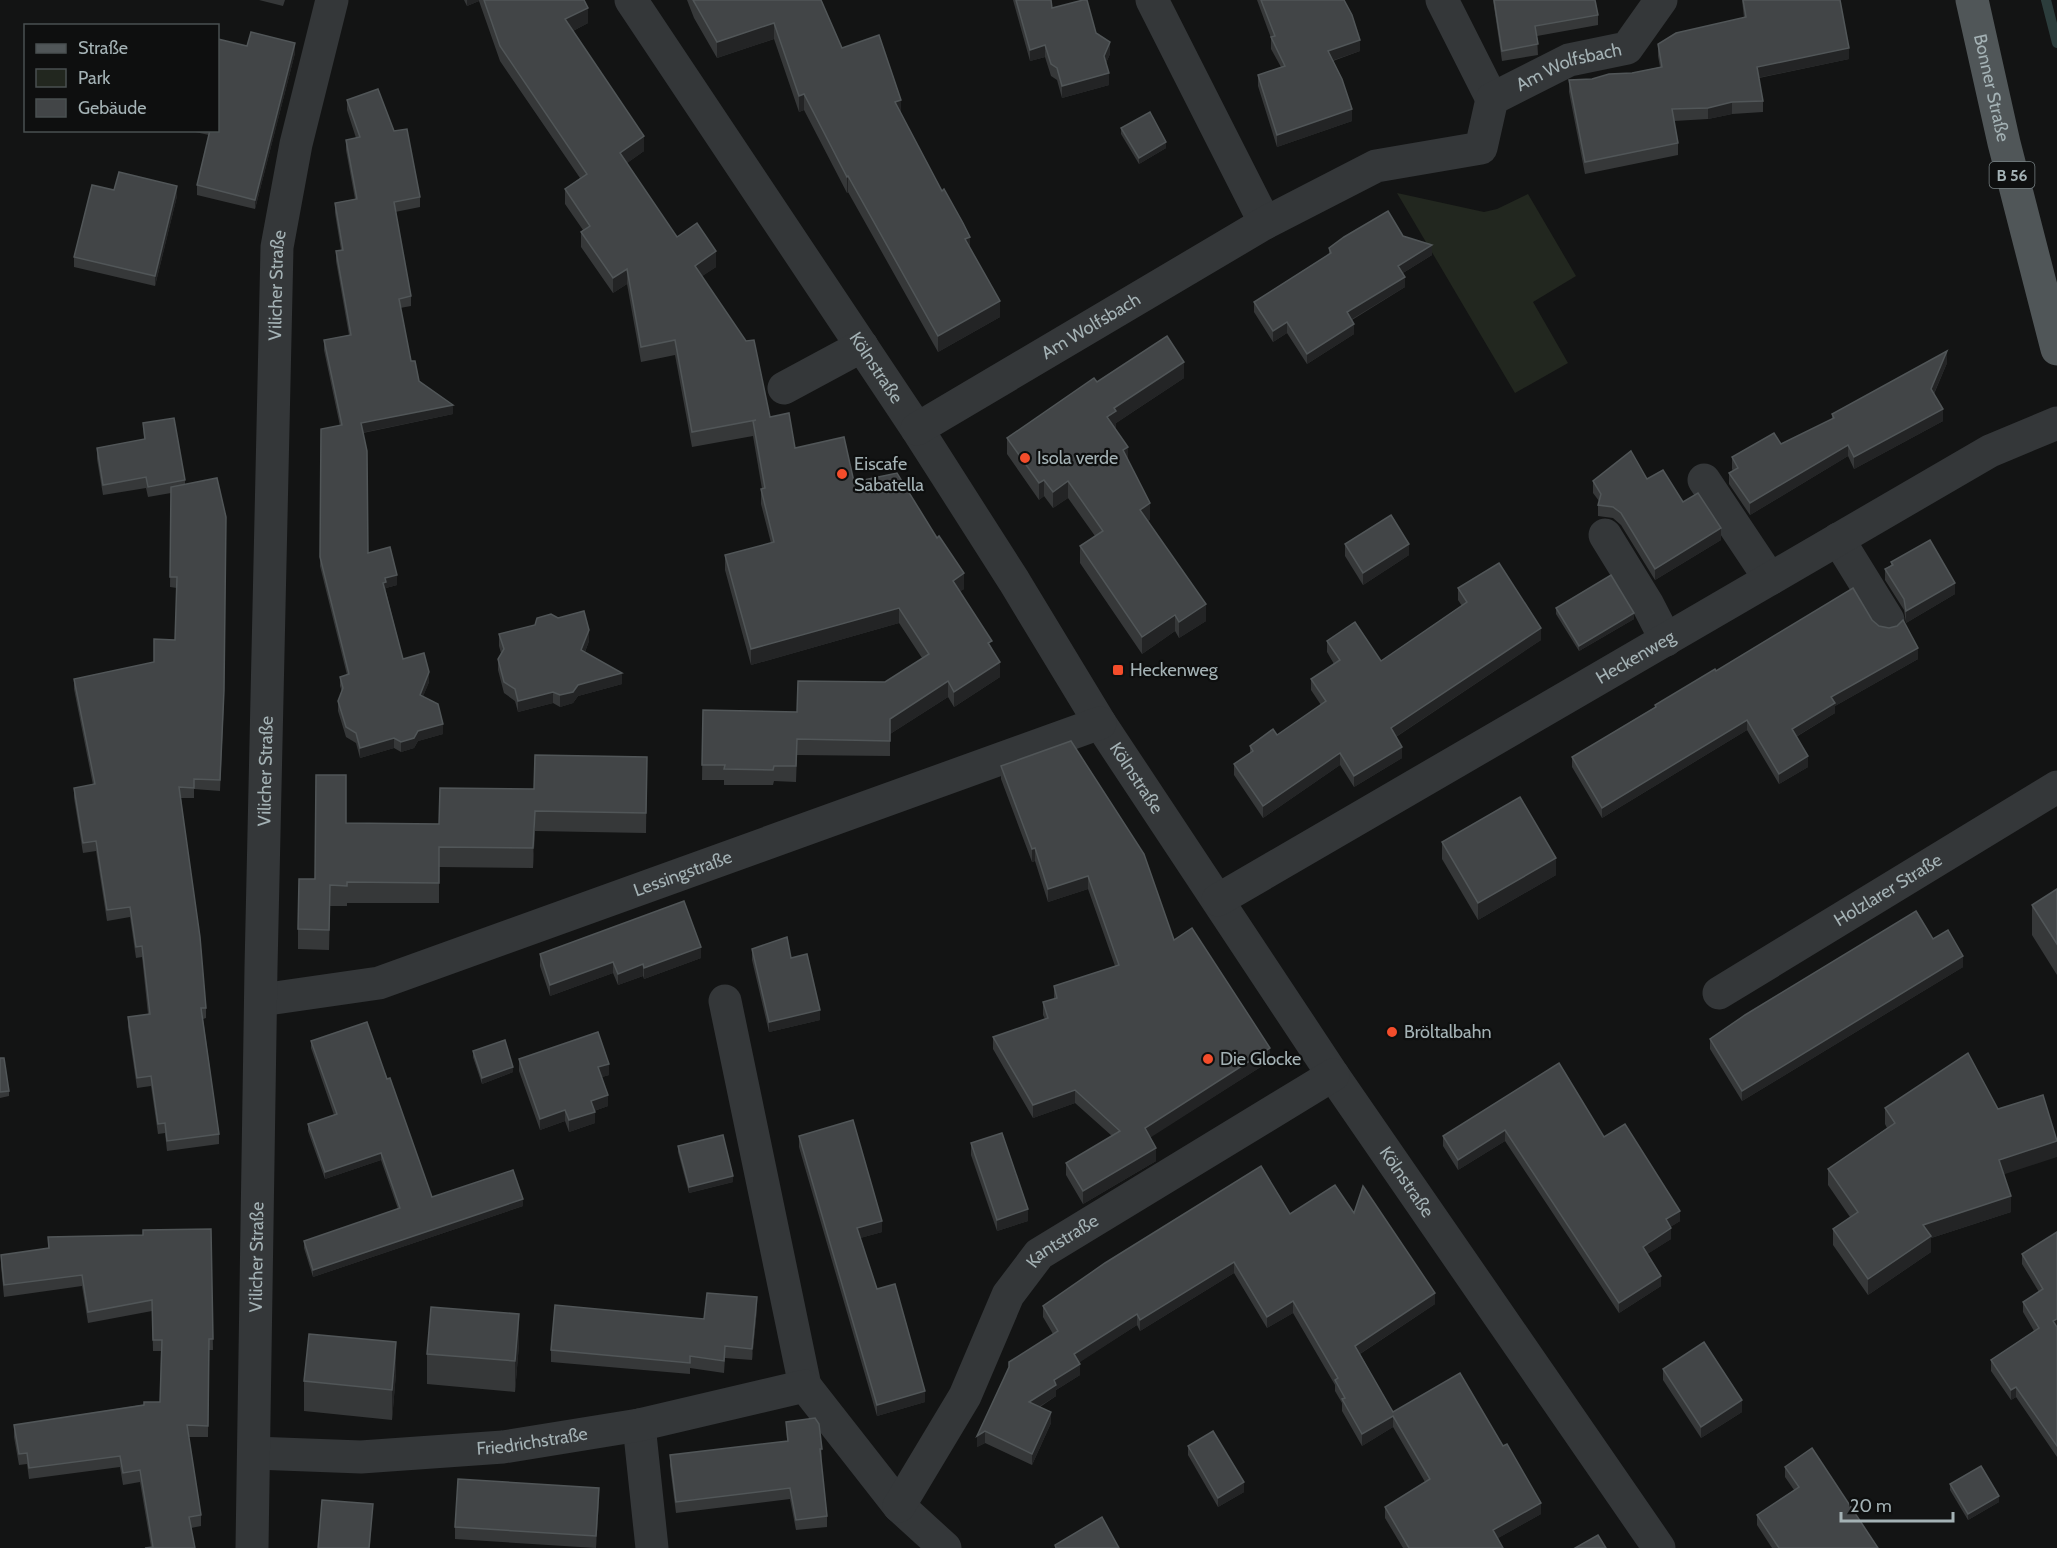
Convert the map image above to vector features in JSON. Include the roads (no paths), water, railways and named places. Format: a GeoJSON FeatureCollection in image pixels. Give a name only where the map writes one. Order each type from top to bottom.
{"type":"FeatureCollection","features":[{"type":"Feature","properties":{"kind":"main road","name":"Bonner Straße"},"geometry":{"type":"LineString","coordinates":[[1972,0],[2004,143],[2057,349]]}},
{"type":"Feature","properties":{"kind":"street","name":"Vilicher Straße"},"geometry":{"type":"LineString","coordinates":[[252,1548],[277,248],[296,144],[332,0]]}},
{"type":"Feature","properties":{"kind":"street","name":"Kölnstraße"},"geometry":{"type":"LineString","coordinates":[[631,0],[917,429],[1014,581],[1100,723],[1333,1075],[1659,1548]]}},
{"type":"Feature","properties":{"kind":"street"},"geometry":{"type":"LineString","coordinates":[[1152,0],[1265,223]]}},
{"type":"Feature","properties":{"kind":"street","name":"Am Wolfsbach"},"geometry":{"type":"LineString","coordinates":[[917,429],[1265,223],[1376,166],[1481,148],[1492,99],[1442,0]]}},
{"type":"Feature","properties":{"kind":"street","name":"Am Wolfsbach"},"geometry":{"type":"LineString","coordinates":[[1492,99],[1569,60],[1627,48],[1661,0]]}},
{"type":"Feature","properties":{"kind":"street"},"geometry":{"type":"LineString","coordinates":[[784,388],[862,346]]}},
{"type":"Feature","properties":{"kind":"street","name":"Heckenweg"},"geometry":{"type":"LineString","coordinates":[[1218,900],[1990,451],[2057,423]]}},
{"type":"Feature","properties":{"kind":"street"},"geometry":{"type":"LineString","coordinates":[[1704,480],[1770,579]]}},
{"type":"Feature","properties":{"kind":"street"},"geometry":{"type":"LineString","coordinates":[[1605,535],[1648,605],[1666,640]]}},
{"type":"Feature","properties":{"kind":"street"},"geometry":{"type":"LineString","coordinates":[[1838,539],[1888,620]]}},
{"type":"Feature","properties":{"kind":"street","name":"Lessingstraße"},"geometry":{"type":"LineString","coordinates":[[261,1000],[379,983],[1100,723]]}},
{"type":"Feature","properties":{"kind":"street","name":"Holzlarer Straße"},"geometry":{"type":"LineString","coordinates":[[1719,993],[2057,787]]}},
{"type":"Feature","properties":{"kind":"street"},"geometry":{"type":"LineString","coordinates":[[725,1001],[805,1386],[899,1506],[945,1548]]}},
{"type":"Feature","properties":{"kind":"street","name":"Kantstraße"},"geometry":{"type":"LineString","coordinates":[[899,1506],[965,1396],[1008,1295],[1039,1254],[1333,1075]]}},
{"type":"Feature","properties":{"kind":"street","name":"Friedrichstraße"},"geometry":{"type":"LineString","coordinates":[[254,1453],[361,1457],[503,1447],[639,1425],[805,1386]]}},
{"type":"Feature","properties":{"kind":"street"},"geometry":{"type":"LineString","coordinates":[[639,1425],[652,1548]]}},
{"type":"Feature","properties":{"kind":"waterway"},"geometry":{"type":"LineString","coordinates":[[2046,0],[2057,43]]}},
{"type":"Feature","properties":{"kind":"place","name":"Isola verde"},"geometry":{"type":"Point","coordinates":[1025,458]}},
{"type":"Feature","properties":{"kind":"place","name":"Eiscafe Sabatella"},"geometry":{"type":"Point","coordinates":[842,474]}},
{"type":"Feature","properties":{"kind":"place","name":"Heckenweg"},"geometry":{"type":"Point","coordinates":[1118,670]}},
{"type":"Feature","properties":{"kind":"place","name":"Bröltalbahn"},"geometry":{"type":"Point","coordinates":[1392,1032]}},
{"type":"Feature","properties":{"kind":"place","name":"Die Glocke"},"geometry":{"type":"Point","coordinates":[1208,1059]}}]}
